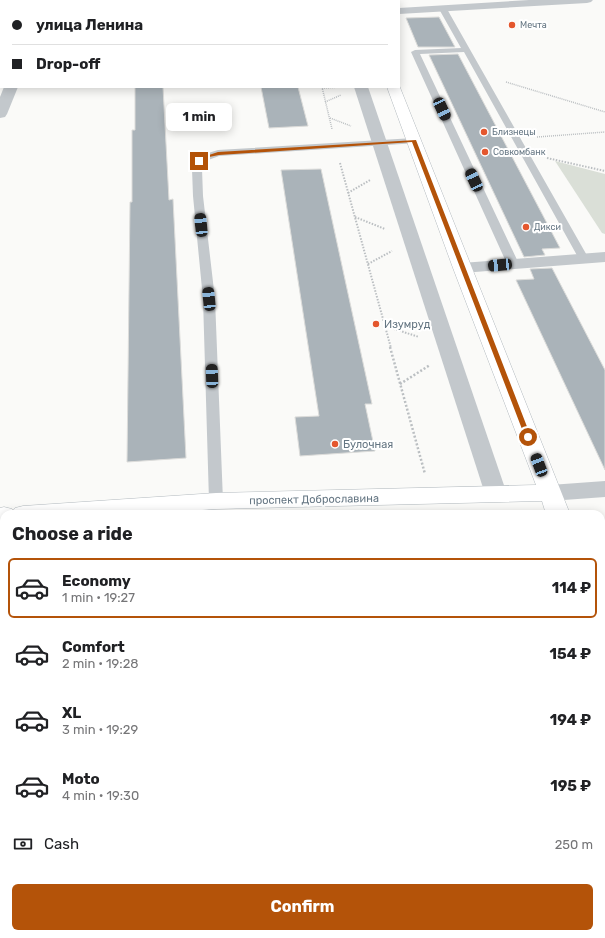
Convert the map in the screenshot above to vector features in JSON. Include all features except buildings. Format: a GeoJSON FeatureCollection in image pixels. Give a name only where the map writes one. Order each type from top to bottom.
{"type":"FeatureCollection","features":[{"type":"Feature","properties":{"kind":"main road"},"geometry":{"type":"LineString","coordinates":[[394,88],[462,268],[556,510]]}},
{"type":"Feature","properties":{"kind":"main road","name":"проспект Доброславина"},"geometry":{"type":"LineString","coordinates":[[86,510],[216,501],[550,493]]}},
{"type":"Feature","properties":{"kind":"street"},"geometry":{"type":"LineString","coordinates":[[400,11],[587,0]]}},
{"type":"Feature","properties":{"kind":"street"},"geometry":{"type":"LineString","coordinates":[[0,114],[11,88]]}},
{"type":"Feature","properties":{"kind":"street"},"geometry":{"type":"LineString","coordinates":[[361,88],[496,494]]}},
{"type":"Feature","properties":{"kind":"street"},"geometry":{"type":"LineString","coordinates":[[462,268],[605,257]]}},
{"type":"Feature","properties":{"kind":"street","name":"проспект Доброславина"},"geometry":{"type":"LineString","coordinates":[[550,493],[605,489]]}},
{"type":"Feature","properties":{"kind":"lane"},"geometry":{"type":"LineString","coordinates":[[443,8],[584,259]]}},
{"type":"Feature","properties":{"kind":"lane"},"geometry":{"type":"LineString","coordinates":[[466,50],[415,52],[513,264]]}},
{"type":"Feature","properties":{"kind":"lane"},"geometry":{"type":"LineString","coordinates":[[216,501],[209,299],[198,196],[197,169],[199,161],[218,153],[414,141]]}},
{"type":"Feature","properties":{"kind":"path"},"geometry":{"type":"LineString","coordinates":[[480,75],[605,112]]}},
{"type":"Feature","properties":{"kind":"path"},"geometry":{"type":"LineString","coordinates":[[322,88],[336,146],[431,496]]}},
{"type":"Feature","properties":{"kind":"path"},"geometry":{"type":"LineString","coordinates":[[516,139],[605,132]]}},
{"type":"Feature","properties":{"kind":"path"},"geometry":{"type":"LineString","coordinates":[[527,158],[554,159],[605,172]]}},
{"type":"Feature","properties":{"kind":"path"},"geometry":{"type":"LineString","coordinates":[[385,326],[448,349]]}},
{"type":"Feature","properties":{"kind":"path"},"geometry":{"type":"LineString","coordinates":[[400,384],[448,349]]}},
{"type":"Feature","properties":{"kind":"shaded area"},"geometry":{"type":"Polygon","coordinates":[[[555,161],[605,174],[605,234],[602,233],[555,161]]]}},
{"type":"Feature","properties":{"kind":"place","name":"Мечта"},"geometry":{"type":"Point","coordinates":[512,25]}},
{"type":"Feature","properties":{"kind":"place","name":"Близнецы"},"geometry":{"type":"Point","coordinates":[484,132]}},
{"type":"Feature","properties":{"kind":"place","name":"Совкомбанк"},"geometry":{"type":"Point","coordinates":[485,152]}},
{"type":"Feature","properties":{"kind":"place","name":"Дикси"},"geometry":{"type":"Point","coordinates":[526,227]}},
{"type":"Feature","properties":{"kind":"place","name":"Изумруд"},"geometry":{"type":"Point","coordinates":[376,324]}},
{"type":"Feature","properties":{"kind":"place","name":"Булочная"},"geometry":{"type":"Point","coordinates":[335,444]}},
{"type":"Feature","properties":{"kind":"route"},"geometry":{"type":"LineString","coordinates":[[199,161],[218,153],[414,141],[528,437]]}}]}
